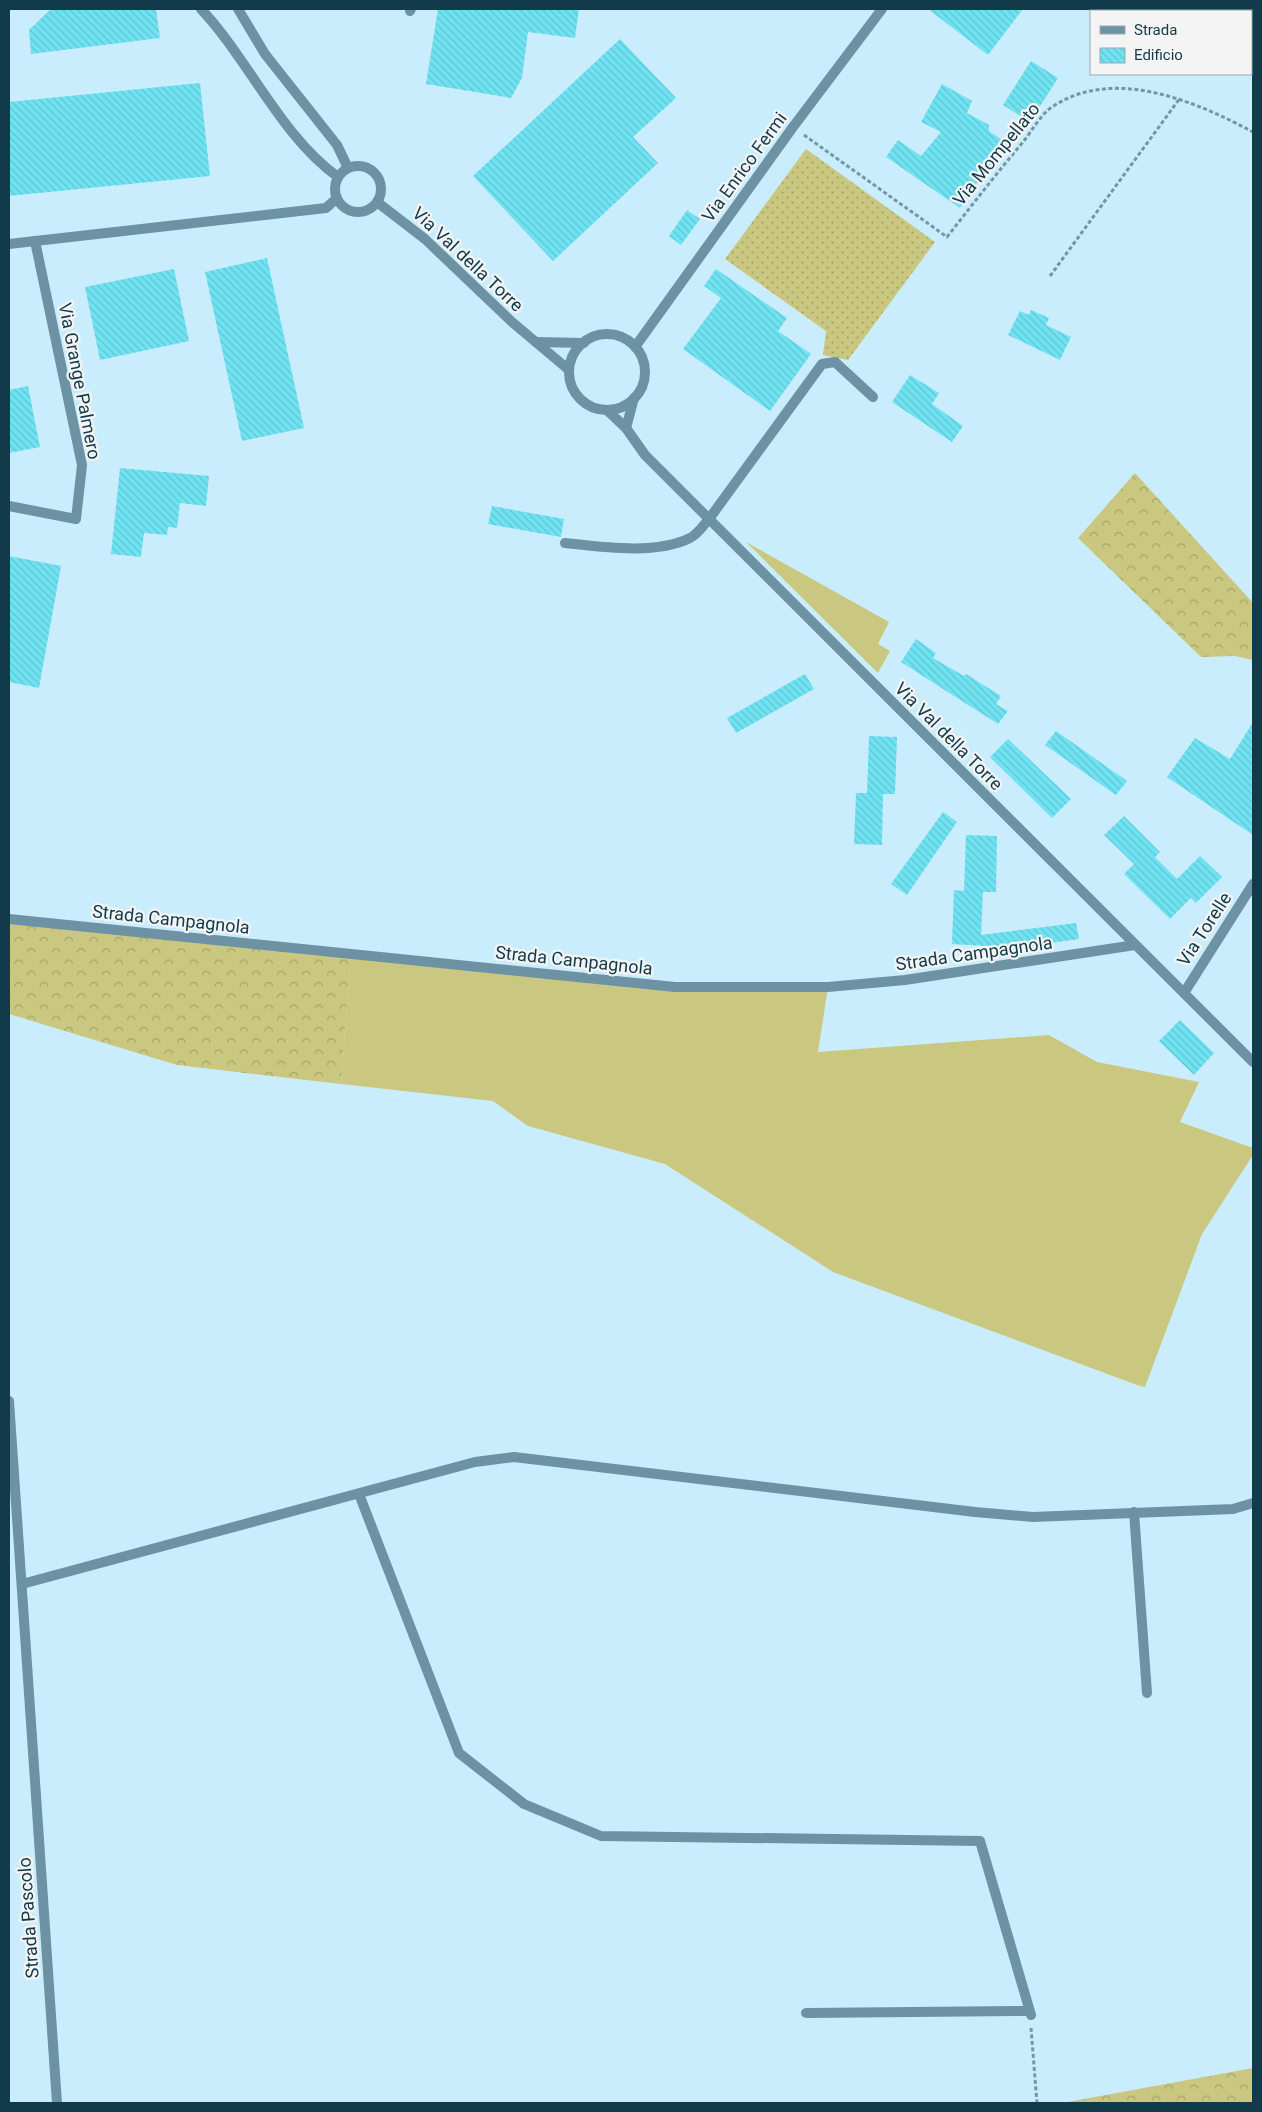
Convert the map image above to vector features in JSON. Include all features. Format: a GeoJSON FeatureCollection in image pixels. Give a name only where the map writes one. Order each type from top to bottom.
{"type":"FeatureCollection","features":[{"type":"Feature","properties":{"kind":"street"},"geometry":{"type":"LineString","coordinates":[[201,9],[223,32],[246,68],[300,140],[324,167],[338,178]]}},
{"type":"Feature","properties":{"kind":"street"},"geometry":{"type":"LineString","coordinates":[[238,9],[265,54],[337,145],[348,168]]}},
{"type":"Feature","properties":{"kind":"street","name":"Via Enrico Fermi"},"geometry":{"type":"LineString","coordinates":[[635,347],[793,127],[882,9]]}},
{"type":"Feature","properties":{"kind":"street"},"geometry":{"type":"LineString","coordinates":[[362,166],[375,172],[382,187],[378,202],[364,212],[356,212],[341,205],[337,198],[335,192],[338,178],[348,168],[362,166]]}},
{"type":"Feature","properties":{"kind":"street"},"geometry":{"type":"LineString","coordinates":[[9,244],[326,208],[337,198]]}},
{"type":"Feature","properties":{"kind":"street","name":"Via Val della Torre"},"geometry":{"type":"LineString","coordinates":[[378,202],[425,239],[512,322],[569,370]]}},
{"type":"Feature","properties":{"kind":"street","name":"Via Grange Palmero"},"geometry":{"type":"LineString","coordinates":[[9,506],[76,519],[82,465],[35,241]]}},
{"type":"Feature","properties":{"kind":"street"},"geometry":{"type":"LineString","coordinates":[[536,342],[584,343],[604,335],[626,340],[635,347],[644,367],[644,378],[634,398],[626,428]]}},
{"type":"Feature","properties":{"kind":"street"},"geometry":{"type":"LineString","coordinates":[[584,343],[571,360],[569,370],[570,382],[576,394],[584,403],[595,408],[607,410],[626,405],[634,398]]}},
{"type":"Feature","properties":{"kind":"street"},"geometry":{"type":"LineString","coordinates":[[565,543],[616,548],[669,545],[692,538],[709,519],[822,364],[835,362],[873,397]]}},
{"type":"Feature","properties":{"kind":"street","name":"Via Val della Torre"},"geometry":{"type":"LineString","coordinates":[[607,410],[626,428],[645,455],[1253,1062]]}},
{"type":"Feature","properties":{"kind":"street","name":"Via Torelle"},"geometry":{"type":"LineString","coordinates":[[1184,993],[1253,884]]}},
{"type":"Feature","properties":{"kind":"street","name":"Strada Campagnola"},"geometry":{"type":"LineString","coordinates":[[9,919],[675,987],[828,987],[905,980],[1135,945]]}},
{"type":"Feature","properties":{"kind":"street","name":"Strada Pascolo"},"geometry":{"type":"LineString","coordinates":[[9,1401],[57,2103]]}},
{"type":"Feature","properties":{"kind":"street"},"geometry":{"type":"LineString","coordinates":[[22,1584],[475,1462],[514,1457],[985,1513],[1033,1517],[1233,1508],[1253,1503]]}},
{"type":"Feature","properties":{"kind":"street"},"geometry":{"type":"LineString","coordinates":[[359,1494],[459,1753],[524,1804],[601,1836],[980,1841],[1029,2013],[806,2013]]}},
{"type":"Feature","properties":{"kind":"street"},"geometry":{"type":"LineString","coordinates":[[1134,1512],[1147,1693]]}},
{"type":"Feature","properties":{"kind":"path","name":"Via Mompellato"},"geometry":{"type":"LineString","coordinates":[[793,127],[947,237],[1050,108],[1077,92],[1111,87],[1180,98],[1208,109],[1253,132]]}},
{"type":"Feature","properties":{"kind":"path"},"geometry":{"type":"LineString","coordinates":[[1050,276],[1180,98]]}},
{"type":"Feature","properties":{"kind":"path"},"geometry":{"type":"LineString","coordinates":[[1029,2013],[1037,2103]]}},
{"type":"Feature","properties":{"kind":"green space"},"geometry":{"type":"Polygon","coordinates":[[[806,149],[935,242],[848,360],[823,355],[826,331],[725,259],[806,149]]]}},
{"type":"Feature","properties":{"kind":"green space"},"geometry":{"type":"Polygon","coordinates":[[[1135,473],[1253,603],[1253,660],[1235,656],[1201,657],[1078,538],[1135,473]]]}},
{"type":"Feature","properties":{"kind":"green space"},"geometry":{"type":"Polygon","coordinates":[[[746,542],[889,622],[878,644],[890,651],[878,673],[746,542]]]}},
{"type":"Feature","properties":{"kind":"green space"},"geometry":{"type":"Polygon","coordinates":[[[9,919],[351,954],[341,1084],[177,1065],[9,1014],[9,919]]]}},
{"type":"Feature","properties":{"kind":"green space"},"geometry":{"type":"Polygon","coordinates":[[[351,954],[675,987],[828,987],[818,1052],[1049,1035],[1097,1062],[1199,1082],[1180,1122],[1253,1148],[1253,1155],[1202,1234],[1145,1387],[833,1272],[665,1164],[528,1126],[493,1101],[341,1084],[351,954]]]}},
{"type":"Feature","properties":{"kind":"green space"},"geometry":{"type":"Polygon","coordinates":[[[1253,2068],[1253,2103],[1062,2103],[1253,2068]]]}},
{"type":"Feature","properties":{"kind":"building"},"geometry":{"type":"Polygon","coordinates":[[[51,9],[156,9],[160,38],[31,54],[29,30],[51,9]]]}},
{"type":"Feature","properties":{"kind":"building"},"geometry":{"type":"Polygon","coordinates":[[[438,9],[579,9],[575,38],[528,32],[522,78],[511,98],[426,84],[438,9]]]}},
{"type":"Feature","properties":{"kind":"building"},"geometry":{"type":"Polygon","coordinates":[[[928,9],[1023,9],[988,55],[928,9]]]}},
{"type":"Feature","properties":{"kind":"building"},"geometry":{"type":"Polygon","coordinates":[[[620,39],[676,98],[633,137],[658,163],[553,261],[473,176],[620,39]]]}},
{"type":"Feature","properties":{"kind":"building"},"geometry":{"type":"Polygon","coordinates":[[[1031,61],[1058,78],[1030,122],[1003,105],[1031,61]]]}},
{"type":"Feature","properties":{"kind":"building"},"geometry":{"type":"Polygon","coordinates":[[[200,83],[210,176],[9,196],[9,102],[200,83]]]}},
{"type":"Feature","properties":{"kind":"building"},"geometry":{"type":"Polygon","coordinates":[[[942,84],[972,101],[967,113],[989,125],[989,131],[1008,144],[990,171],[975,185],[960,208],[886,157],[898,140],[921,156],[941,132],[921,122],[942,84]]]}},
{"type":"Feature","properties":{"kind":"building"},"geometry":{"type":"Polygon","coordinates":[[[687,210],[700,219],[681,245],[669,236],[687,210]]]}},
{"type":"Feature","properties":{"kind":"building"},"geometry":{"type":"Polygon","coordinates":[[[267,258],[304,428],[242,441],[205,272],[267,258]]]}},
{"type":"Feature","properties":{"kind":"building"},"geometry":{"type":"Polygon","coordinates":[[[174,269],[189,341],[100,360],[85,287],[174,269]]]}},
{"type":"Feature","properties":{"kind":"building"},"geometry":{"type":"Polygon","coordinates":[[[716,269],[787,318],[778,331],[811,354],[770,411],[683,349],[721,298],[704,286],[716,269]]]}},
{"type":"Feature","properties":{"kind":"building"},"geometry":{"type":"Polygon","coordinates":[[[1031,310],[1049,318],[1046,325],[1071,337],[1060,360],[1008,335],[1020,311],[1029,315],[1031,310]]]}},
{"type":"Feature","properties":{"kind":"building"},"geometry":{"type":"Polygon","coordinates":[[[910,375],[939,393],[932,404],[963,426],[952,442],[892,402],[910,375]]]}},
{"type":"Feature","properties":{"kind":"building"},"geometry":{"type":"Polygon","coordinates":[[[28,386],[40,447],[9,453],[9,390],[28,386]]]}},
{"type":"Feature","properties":{"kind":"building"},"geometry":{"type":"Polygon","coordinates":[[[120,468],[209,476],[206,506],[180,503],[177,528],[168,527],[167,535],[144,533],[141,557],[111,554],[120,468]]]}},
{"type":"Feature","properties":{"kind":"building"},"geometry":{"type":"Polygon","coordinates":[[[492,506],[564,519],[561,537],[488,524],[492,506]]]}},
{"type":"Feature","properties":{"kind":"building"},"geometry":{"type":"Polygon","coordinates":[[[9,556],[61,566],[39,688],[9,682],[9,556]]]}},
{"type":"Feature","properties":{"kind":"building"},"geometry":{"type":"Polygon","coordinates":[[[916,639],[936,653],[933,658],[964,676],[966,674],[1001,696],[996,704],[1008,711],[998,724],[901,662],[916,639]]]}},
{"type":"Feature","properties":{"kind":"building"},"geometry":{"type":"Polygon","coordinates":[[[805,674],[814,689],[736,733],[727,718],[805,674]]]}},
{"type":"Feature","properties":{"kind":"building"},"geometry":{"type":"Polygon","coordinates":[[[1253,722],[1253,835],[1167,777],[1195,738],[1230,759],[1253,722]]]}},
{"type":"Feature","properties":{"kind":"building"},"geometry":{"type":"Polygon","coordinates":[[[1056,731],[1127,781],[1116,795],[1045,745],[1056,731]]]}},
{"type":"Feature","properties":{"kind":"building"},"geometry":{"type":"Polygon","coordinates":[[[869,736],[897,737],[895,794],[883,794],[882,845],[854,844],[856,793],[867,793],[869,736]]]}},
{"type":"Feature","properties":{"kind":"building"},"geometry":{"type":"Polygon","coordinates":[[[1008,739],[1071,799],[1052,818],[990,757],[1008,739]]]}},
{"type":"Feature","properties":{"kind":"building"},"geometry":{"type":"Polygon","coordinates":[[[943,812],[957,822],[907,895],[891,884],[943,812]]]}},
{"type":"Feature","properties":{"kind":"building"},"geometry":{"type":"Polygon","coordinates":[[[1124,816],[1160,852],[1155,857],[1177,879],[1200,856],[1222,877],[1196,903],[1191,898],[1170,919],[1124,874],[1134,864],[1104,835],[1124,816]]]}},
{"type":"Feature","properties":{"kind":"building"},"geometry":{"type":"Polygon","coordinates":[[[966,835],[997,836],[996,892],[983,892],[981,935],[1076,923],[1079,939],[1007,949],[1006,947],[952,944],[954,890],[964,891],[966,835]]]}},
{"type":"Feature","properties":{"kind":"building"},"geometry":{"type":"Polygon","coordinates":[[[1180,1020],[1214,1053],[1194,1075],[1159,1041],[1180,1020]]]}}]}
